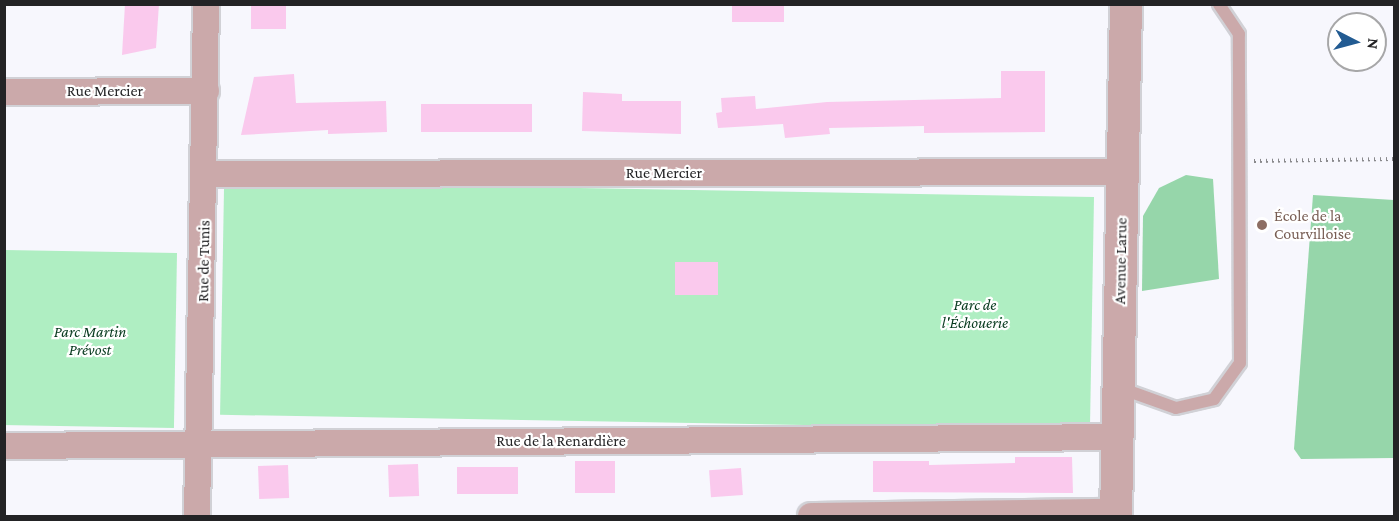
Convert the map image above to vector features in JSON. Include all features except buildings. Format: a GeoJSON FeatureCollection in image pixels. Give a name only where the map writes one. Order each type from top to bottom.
{"type":"FeatureCollection","features":[{"type":"Feature","properties":{"kind":"street","name":"Rue de Tunis"},"geometry":{"type":"LineString","coordinates":[[197,516],[206,174],[206,4]]}},
{"type":"Feature","properties":{"kind":"street","name":"Avenue Larue"},"geometry":{"type":"LineString","coordinates":[[1116,514],[1126,4]]}},
{"type":"Feature","properties":{"kind":"street","name":"Rue Mercier"},"geometry":{"type":"LineString","coordinates":[[4,92],[206,91]]}},
{"type":"Feature","properties":{"kind":"street","name":"Rue Mercier"},"geometry":{"type":"LineString","coordinates":[[206,174],[1123,172]]}},
{"type":"Feature","properties":{"kind":"street","name":"Rue de la Renardière"},"geometry":{"type":"LineString","coordinates":[[4,446],[1118,437]]}},
{"type":"Feature","properties":{"kind":"street"},"geometry":{"type":"LineString","coordinates":[[811,516],[1116,514]]}},
{"type":"Feature","properties":{"kind":"lane"},"geometry":{"type":"LineString","coordinates":[[1119,387],[1176,408],[1215,399],[1240,363],[1239,34],[1219,4]]}},
{"type":"Feature","properties":{"kind":"path"},"geometry":{"type":"LineString","coordinates":[[1240,161],[1395,159]]}},
{"type":"Feature","properties":{"kind":"green space"},"geometry":{"type":"Polygon","coordinates":[[[1186,175],[1213,179],[1219,279],[1142,291],[1143,216],[1159,188],[1186,175]]]}},
{"type":"Feature","properties":{"kind":"green space","name":"Parc de l'Échouerie"},"geometry":{"type":"Polygon","coordinates":[[[224,182],[1094,197],[1090,430],[220,415],[224,182]]]}},
{"type":"Feature","properties":{"kind":"green space"},"geometry":{"type":"Polygon","coordinates":[[[1313,195],[1394,200],[1394,458],[1301,459],[1294,449],[1313,195]]]}},
{"type":"Feature","properties":{"kind":"green space","name":"Parc Martin Prévost"},"geometry":{"type":"Polygon","coordinates":[[[5,250],[177,253],[174,428],[4,425],[5,250]]]}},
{"type":"Feature","properties":{"kind":"place","name":"École de la Courvilloise"},"geometry":{"type":"Point","coordinates":[1262,225]}}]}
